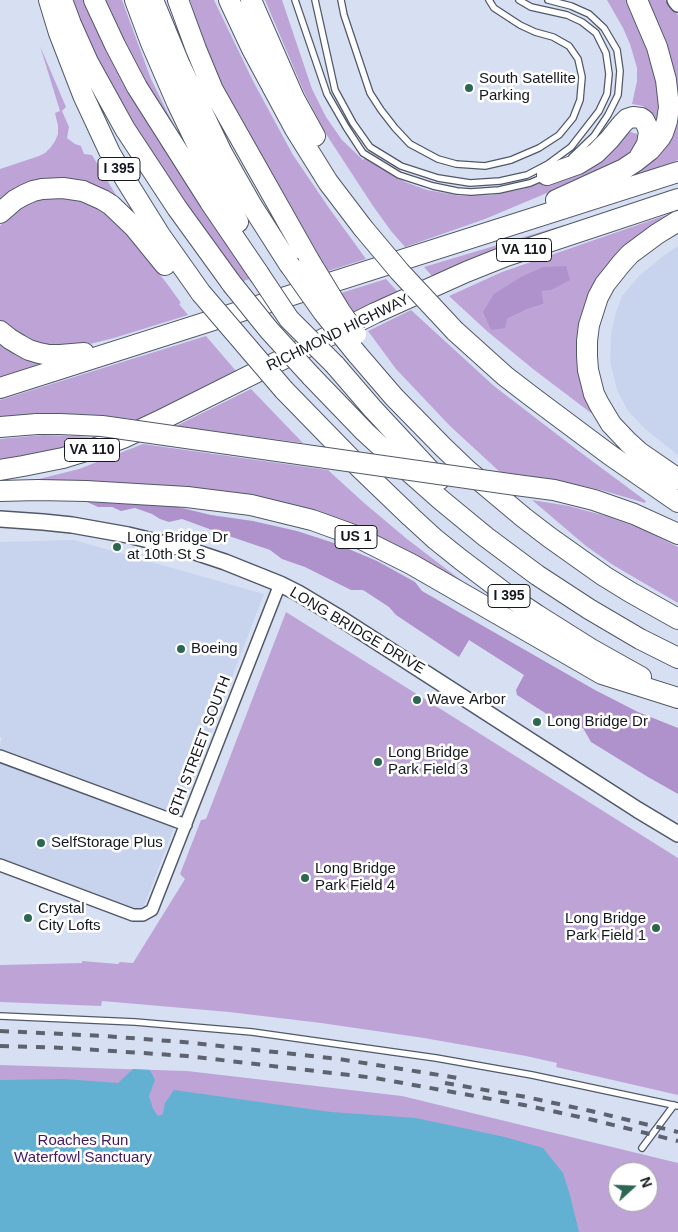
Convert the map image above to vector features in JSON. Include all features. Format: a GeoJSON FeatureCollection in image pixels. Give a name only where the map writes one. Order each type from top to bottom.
{"type":"FeatureCollection","features":[{"type":"Feature","properties":{"kind":"highway","name":"I 395"},"geometry":{"type":"LineString","coordinates":[[49,0],[83,95],[126,182],[160,235],[201,293],[284,390],[374,482],[460,559],[510,597],[565,634],[678,698]]}},
{"type":"Feature","properties":{"kind":"highway"},"geometry":{"type":"LineString","coordinates":[[62,0],[85,55],[104,92],[125,129],[177,208],[232,284],[311,376],[365,432],[486,537],[576,601],[640,639],[678,658]]}},
{"type":"Feature","properties":{"kind":"highway"},"geometry":{"type":"LineString","coordinates":[[94,0],[110,36],[137,87],[200,186],[263,272]]}},
{"type":"Feature","properties":{"kind":"highway"},"geometry":{"type":"LineString","coordinates":[[135,0],[164,75],[192,135],[263,272],[290,319],[335,364],[418,459],[484,521],[562,580],[615,614],[678,647]]}},
{"type":"Feature","properties":{"kind":"highway"},"geometry":{"type":"LineString","coordinates":[[153,0],[179,63],[218,145],[252,206],[340,311],[361,351],[406,396],[443,446],[498,496],[549,538],[604,576],[678,619]]}},
{"type":"Feature","properties":{"kind":"highway"},"geometry":{"type":"LineString","coordinates":[[178,0],[213,90],[299,262]]}},
{"type":"Feature","properties":{"kind":"highway"},"geometry":{"type":"LineString","coordinates":[[229,0],[295,129],[328,182],[400,272],[455,331],[506,376],[616,460],[678,502]]}},
{"type":"Feature","properties":{"kind":"highway"},"geometry":{"type":"LineString","coordinates":[[251,0],[294,98],[334,168],[363,228]]}},
{"type":"Feature","properties":{"kind":"highway"},"geometry":{"type":"LineString","coordinates":[[456,243],[608,177],[636,161],[650,150],[660,138],[665,128],[669,107],[668,89],[652,34],[637,0]]}},
{"type":"Feature","properties":{"kind":"highway"},"geometry":{"type":"LineString","coordinates":[[547,175],[578,164],[596,153],[624,121],[635,117],[644,120],[649,132],[647,144],[636,161]]}},
{"type":"Feature","properties":{"kind":"highway","name":"VA 110"},"geometry":{"type":"LineString","coordinates":[[0,388],[678,172]]}},
{"type":"Feature","properties":{"kind":"highway"},"geometry":{"type":"LineString","coordinates":[[0,213],[15,200],[33,192],[53,188],[83,190],[111,206],[146,241],[168,269],[201,293]]}},
{"type":"Feature","properties":{"kind":"highway","name":"RICHMOND HIGHWAY"},"geometry":{"type":"LineString","coordinates":[[0,470],[63,458],[116,441],[375,314],[477,268],[565,236],[678,199]]}},
{"type":"Feature","properties":{"kind":"highway"},"geometry":{"type":"LineString","coordinates":[[678,221],[630,254],[605,284],[598,297],[589,325],[587,356],[588,370],[594,394],[611,424],[639,452],[678,479]]}},
{"type":"Feature","properties":{"kind":"highway"},"geometry":{"type":"LineString","coordinates":[[0,330],[10,339],[29,350],[50,355],[72,355],[126,348]]}},
{"type":"Feature","properties":{"kind":"highway"},"geometry":{"type":"LineString","coordinates":[[0,427],[37,424],[102,426],[535,487],[575,494],[628,511],[678,534]]}},
{"type":"Feature","properties":{"kind":"highway","name":"US 1"},"geometry":{"type":"LineString","coordinates":[[0,491],[86,490],[186,497],[251,505],[312,520],[358,537],[405,560],[602,674],[678,698]]}},
{"type":"Feature","properties":{"kind":"street"},"geometry":{"type":"LineString","coordinates":[[675,0],[678,4]]}},
{"type":"Feature","properties":{"kind":"street","name":"LONG BRIDGE DRIVE"},"geometry":{"type":"LineString","coordinates":[[0,519],[63,524],[128,535],[186,549],[280,584],[343,620],[678,834]]}},
{"type":"Feature","properties":{"kind":"street","name":"6TH STREET SOUTH"},"geometry":{"type":"LineString","coordinates":[[0,865],[133,915],[144,915],[152,910],[280,584]]}},
{"type":"Feature","properties":{"kind":"street"},"geometry":{"type":"LineString","coordinates":[[0,756],[186,825]]}},
{"type":"Feature","properties":{"kind":"lane"},"geometry":{"type":"LineString","coordinates":[[295,0],[328,94],[363,153],[399,175],[433,186],[471,192],[499,190],[530,183],[547,175],[576,154],[594,136],[608,116],[618,95],[620,71],[616,50],[604,28],[589,14],[571,6],[548,0]]}},
{"type":"Feature","properties":{"kind":"lane"},"geometry":{"type":"LineString","coordinates":[[316,0],[336,90],[353,123],[370,147],[401,166],[438,178],[470,183],[500,181],[527,174],[548,164],[571,146],[582,133],[599,111],[607,94],[609,74],[606,53],[596,33],[582,22],[567,15],[531,8],[520,0]]}},
{"type":"Feature","properties":{"kind":"lane"},"geometry":{"type":"LineString","coordinates":[[340,0],[370,93],[395,128],[410,144],[438,159],[456,164],[485,166],[511,160],[540,148],[559,135],[573,118],[580,100],[582,77],[578,59],[569,46],[553,37],[520,25],[494,8],[489,0]]}},
{"type":"Feature","properties":{"kind":"lane"},"geometry":{"type":"LineString","coordinates":[[0,1016],[135,1022],[252,1032],[436,1058],[532,1075],[676,1106],[642,1148]]}},
{"type":"Feature","properties":{"kind":"shaded area"},"geometry":{"type":"Polygon","coordinates":[[[678,246],[678,455],[644,428],[628,411],[617,390],[610,362],[611,334],[622,296],[639,276],[678,246]]]}},
{"type":"Feature","properties":{"kind":"shaded area"},"geometry":{"type":"Polygon","coordinates":[[[566,266],[570,280],[551,290],[541,291],[544,304],[507,319],[505,328],[491,330],[483,312],[494,294],[521,277],[543,267],[566,266]]]}},
{"type":"Feature","properties":{"kind":"shaded area"},"geometry":{"type":"Polygon","coordinates":[[[87,502],[174,506],[211,515],[253,521],[297,531],[337,544],[377,561],[415,582],[422,591],[595,690],[638,712],[678,728],[678,794],[591,742],[583,728],[553,718],[517,695],[516,690],[524,675],[469,640],[459,657],[396,615],[389,607],[363,590],[351,590],[305,567],[282,559],[270,550],[182,519],[169,522],[135,508],[121,511],[112,507],[98,507],[87,502]]]}},
{"type":"Feature","properties":{"kind":"shaded area"},"geometry":{"type":"Polygon","coordinates":[[[74,540],[264,594],[142,911],[0,858],[0,744],[2,738],[0,737],[0,542],[74,540]]]}},
{"type":"Feature","properties":{"kind":"green space"},"geometry":{"type":"Polygon","coordinates":[[[72,0],[86,0],[183,179],[250,279],[240,282],[153,154],[119,99],[91,45],[72,0]]]}},
{"type":"Feature","properties":{"kind":"green space"},"geometry":{"type":"Polygon","coordinates":[[[101,0],[122,0],[151,79],[188,154],[186,156],[101,0]]]}},
{"type":"Feature","properties":{"kind":"green space"},"geometry":{"type":"Polygon","coordinates":[[[190,0],[214,0],[253,81],[293,155],[366,259],[328,271],[220,82],[190,0]]]}},
{"type":"Feature","properties":{"kind":"green space"},"geometry":{"type":"Polygon","coordinates":[[[265,0],[282,0],[312,89],[326,117],[342,140],[363,160],[366,157],[405,182],[427,190],[461,196],[492,195],[523,189],[548,180],[625,133],[637,134],[641,141],[629,153],[611,166],[485,219],[405,247],[373,206],[326,134],[304,92],[265,0]]]}},
{"type":"Feature","properties":{"kind":"green space"},"geometry":{"type":"Polygon","coordinates":[[[607,0],[629,0],[639,21],[662,92],[656,127],[652,115],[643,106],[632,104],[637,81],[637,68],[623,28],[607,0]]]}},
{"type":"Feature","properties":{"kind":"green space"},"geometry":{"type":"Polygon","coordinates":[[[644,0],[665,0],[678,15],[678,160],[633,176],[631,173],[667,136],[644,0]]]}},
{"type":"Feature","properties":{"kind":"green space"},"geometry":{"type":"Polygon","coordinates":[[[40,46],[66,107],[62,111],[69,127],[67,138],[81,146],[84,154],[92,155],[122,205],[97,190],[0,204],[0,169],[45,153],[51,147],[58,134],[55,113],[60,111],[40,46]]]}},
{"type":"Feature","properties":{"kind":"green space"},"geometry":{"type":"Polygon","coordinates":[[[55,196],[76,198],[102,209],[121,224],[168,285],[188,315],[78,347],[51,348],[25,340],[5,327],[0,320],[0,226],[20,207],[38,199],[55,196]]]}},
{"type":"Feature","properties":{"kind":"green space"},"geometry":{"type":"Polygon","coordinates":[[[678,211],[594,292],[593,412],[591,413],[488,332],[449,296],[502,272],[678,211]],[[566,266],[507,319],[544,304],[540,291],[566,266]]]}},
{"type":"Feature","properties":{"kind":"green space"},"geometry":{"type":"Polygon","coordinates":[[[564,225],[565,227],[432,276],[424,267],[564,225]]]}},
{"type":"Feature","properties":{"kind":"green space"},"geometry":{"type":"Polygon","coordinates":[[[386,279],[398,292],[354,313],[341,293],[386,279]]]}},
{"type":"Feature","properties":{"kind":"green space"},"geometry":{"type":"Polygon","coordinates":[[[411,310],[494,386],[646,501],[645,503],[601,490],[555,480],[501,473],[450,426],[396,369],[368,331],[411,310]]]}},
{"type":"Feature","properties":{"kind":"green space"},"geometry":{"type":"Polygon","coordinates":[[[206,336],[236,371],[139,420],[99,415],[49,414],[0,418],[0,400],[206,336]]]}},
{"type":"Feature","properties":{"kind":"green space"},"geometry":{"type":"Polygon","coordinates":[[[0,340],[42,363],[0,378],[0,340]]]}},
{"type":"Feature","properties":{"kind":"green space"},"geometry":{"type":"Polygon","coordinates":[[[251,389],[303,443],[176,426],[251,389]]]}},
{"type":"Feature","properties":{"kind":"green space"},"geometry":{"type":"Polygon","coordinates":[[[43,435],[93,438],[53,450],[0,459],[0,439],[43,435]]]}},
{"type":"Feature","properties":{"kind":"green space"},"geometry":{"type":"Polygon","coordinates":[[[143,444],[328,470],[407,539],[462,581],[460,584],[315,515],[35,480],[79,469],[143,444]]]}},
{"type":"Feature","properties":{"kind":"green space"},"geometry":{"type":"Polygon","coordinates":[[[532,500],[569,506],[606,516],[642,529],[678,547],[678,603],[613,565],[586,546],[532,500]]]}},
{"type":"Feature","properties":{"kind":"green space"},"geometry":{"type":"Polygon","coordinates":[[[286,612],[678,858],[678,1095],[556,1067],[557,1063],[526,1056],[424,1038],[321,1023],[229,1012],[102,1001],[101,1006],[0,1002],[0,965],[82,963],[82,961],[118,964],[120,962],[133,963],[185,879],[180,874],[201,820],[206,819],[286,612]]]}},
{"type":"Feature","properties":{"kind":"green space","name":"Roaches Run Waterfowl Sanctuary"},"geometry":{"type":"Polygon","coordinates":[[[0,1065],[187,1071],[402,1096],[678,1163],[678,1232],[0,1232],[0,1065]]]}},
{"type":"Feature","properties":{"kind":"water","name":"Roaches Run Waterfowl Sanctuary"},"geometry":{"type":"Polygon","coordinates":[[[133,1069],[150,1070],[155,1080],[149,1096],[153,1109],[158,1116],[163,1114],[165,1103],[174,1090],[331,1112],[416,1118],[505,1137],[543,1148],[563,1173],[579,1232],[0,1232],[0,1080],[64,1079],[118,1083],[133,1069]]]}},
{"type":"Feature","properties":{"kind":"railway"},"geometry":{"type":"LineString","coordinates":[[0,1031],[183,1042],[339,1059],[458,1078]]}},
{"type":"Feature","properties":{"kind":"railway"},"geometry":{"type":"LineString","coordinates":[[0,1046],[67,1048],[187,1056],[375,1078],[524,1105],[678,1141]]}},
{"type":"Feature","properties":{"kind":"railway"},"geometry":{"type":"LineString","coordinates":[[445,1083],[526,1097],[678,1132]]}},
{"type":"Feature","properties":{"kind":"place","name":"South Satellite Parking"},"geometry":{"type":"Point","coordinates":[469,88]}},
{"type":"Feature","properties":{"kind":"place","name":"Long Bridge Dr at 10th St S"},"geometry":{"type":"Point","coordinates":[117,547]}},
{"type":"Feature","properties":{"kind":"place","name":"Boeing"},"geometry":{"type":"Point","coordinates":[181,649]}},
{"type":"Feature","properties":{"kind":"place","name":"Wave Arbor"},"geometry":{"type":"Point","coordinates":[417,700]}},
{"type":"Feature","properties":{"kind":"place","name":"Long Bridge Dr"},"geometry":{"type":"Point","coordinates":[537,722]}},
{"type":"Feature","properties":{"kind":"place","name":"Long Bridge Park Field 3"},"geometry":{"type":"Point","coordinates":[378,762]}},
{"type":"Feature","properties":{"kind":"place","name":"SelfStorage Plus"},"geometry":{"type":"Point","coordinates":[41,843]}},
{"type":"Feature","properties":{"kind":"place","name":"Long Bridge Park Field 4"},"geometry":{"type":"Point","coordinates":[305,878]}},
{"type":"Feature","properties":{"kind":"place","name":"Crystal City Lofts"},"geometry":{"type":"Point","coordinates":[28,918]}},
{"type":"Feature","properties":{"kind":"place","name":"Long Bridge Park Field 1"},"geometry":{"type":"Point","coordinates":[656,928]}}]}
